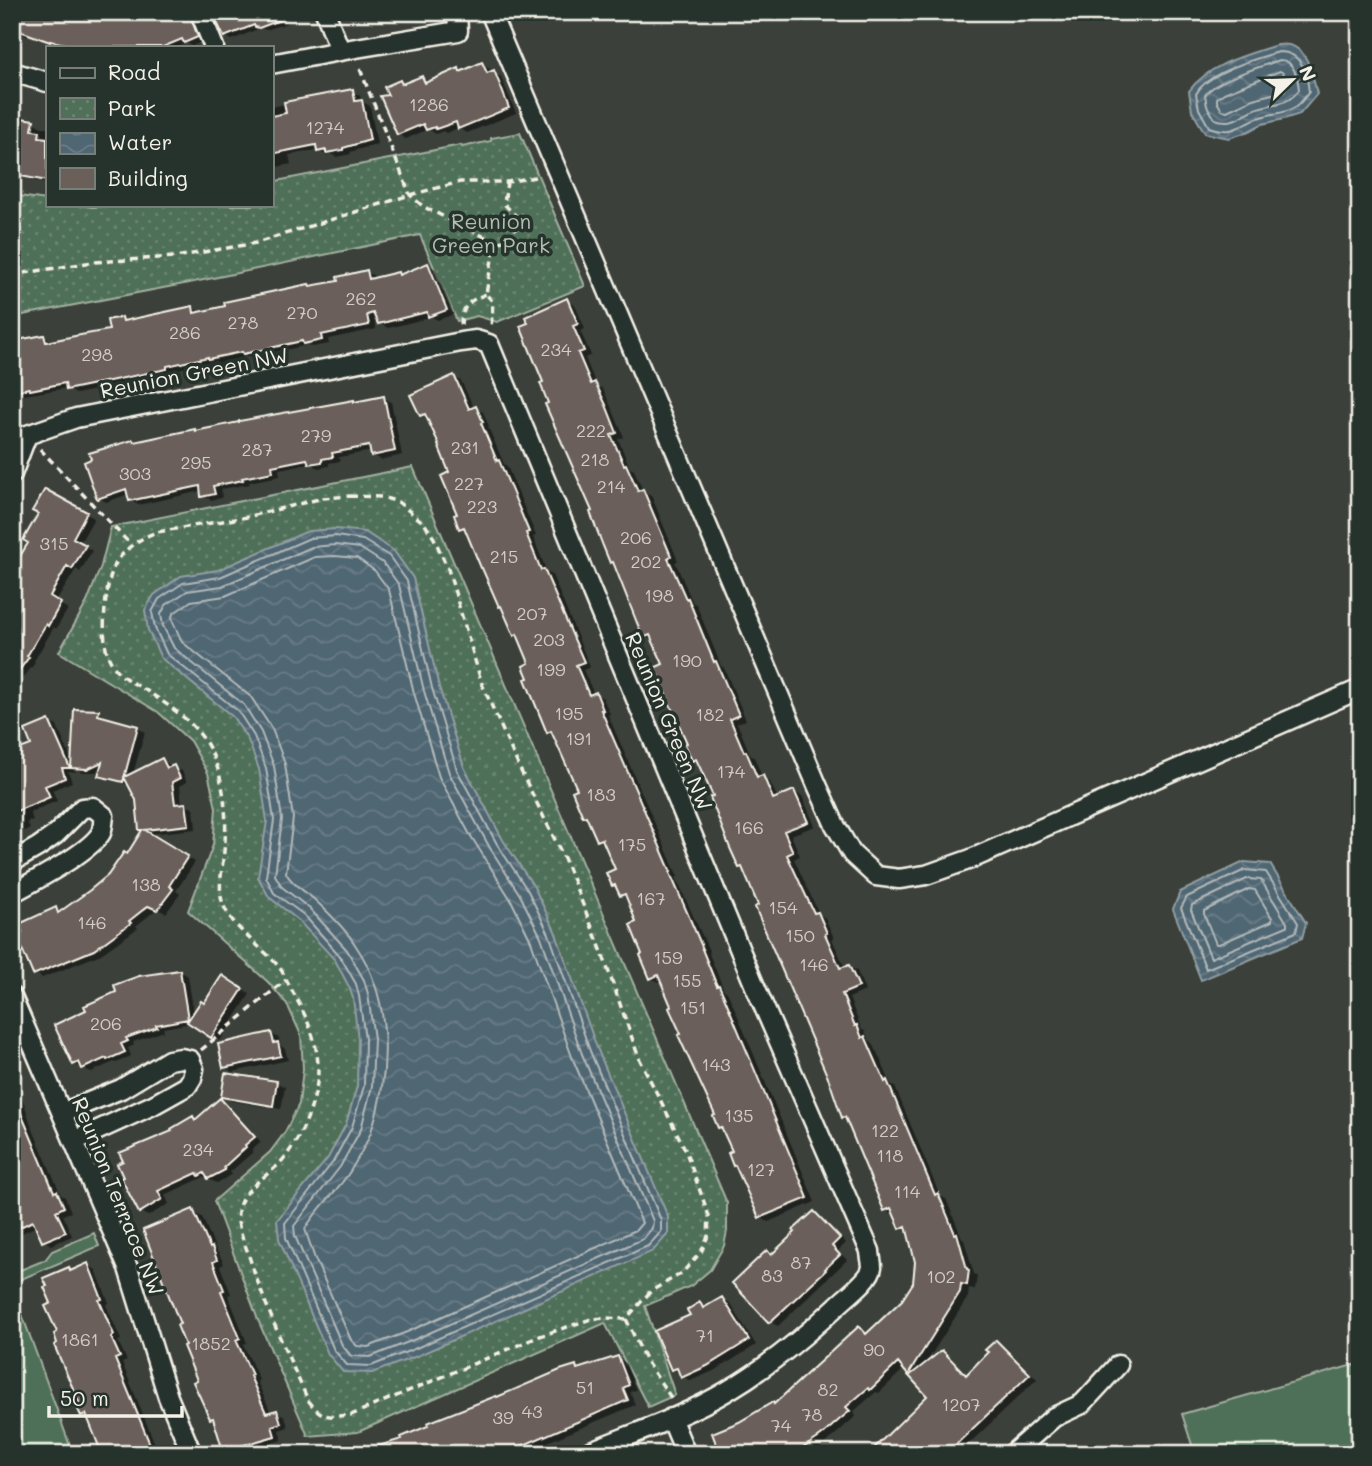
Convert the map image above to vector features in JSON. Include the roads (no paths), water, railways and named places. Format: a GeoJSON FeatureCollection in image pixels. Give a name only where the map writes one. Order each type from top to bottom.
{"type":"FeatureCollection","features":[{"type":"Feature","properties":{"kind":"street"},"geometry":{"type":"LineString","coordinates":[[200,12],[214,46]]}},
{"type":"Feature","properties":{"kind":"street"},"geometry":{"type":"LineString","coordinates":[[325,12],[340,50]]}},
{"type":"Feature","properties":{"kind":"street"},"geometry":{"type":"LineString","coordinates":[[273,64],[458,31],[457,12]]}},
{"type":"Feature","properties":{"kind":"street"},"geometry":{"type":"LineString","coordinates":[[490,12],[817,785],[852,854],[876,876],[899,879],[926,875],[971,859],[1360,689]]}},
{"type":"Feature","properties":{"kind":"street"},"geometry":{"type":"LineString","coordinates":[[12,72],[46,82]]}},
{"type":"Feature","properties":{"kind":"street","name":"Reunion Green NW"},"geometry":{"type":"LineString","coordinates":[[12,474],[27,435],[76,418],[461,342],[476,340],[489,344],[754,984],[870,1251],[872,1269],[866,1280],[792,1345],[725,1392],[676,1416],[584,1454]]}},
{"type":"Feature","properties":{"kind":"street"},"geometry":{"type":"LineString","coordinates":[[12,862],[55,835],[82,808],[93,807],[104,816],[102,831],[93,842],[66,862],[12,893]]}},
{"type":"Feature","properties":{"kind":"street","name":"Reunion Terrace NW"},"geometry":{"type":"LineString","coordinates":[[12,997],[128,1268],[168,1397],[192,1454]]}},
{"type":"Feature","properties":{"kind":"street"},"geometry":{"type":"LineString","coordinates":[[62,1113],[121,1089],[169,1060],[190,1060],[194,1069],[187,1086],[153,1105],[74,1141]]}},
{"type":"Feature","properties":{"kind":"street"},"geometry":{"type":"LineString","coordinates":[[1012,1454],[1054,1417],[1082,1404],[1118,1364]]}},
{"type":"Feature","properties":{"kind":"street"},"geometry":{"type":"LineString","coordinates":[[676,1416],[686,1454]]}},
{"type":"Feature","properties":{"kind":"water"},"geometry":{"type":"Polygon","coordinates":[[[1277,45],[1296,48],[1306,58],[1317,94],[1300,114],[1262,124],[1229,138],[1205,133],[1192,111],[1189,91],[1217,67],[1277,45]]]}},
{"type":"Feature","properties":{"kind":"water"},"geometry":{"type":"Polygon","coordinates":[[[336,529],[365,532],[394,551],[413,578],[439,687],[464,767],[503,840],[534,887],[555,931],[597,1048],[668,1217],[668,1234],[653,1251],[417,1356],[372,1373],[343,1372],[328,1354],[279,1239],[277,1220],[328,1158],[346,1124],[357,1086],[358,1039],[353,998],[335,960],[298,920],[269,897],[258,877],[267,821],[259,769],[248,740],[233,717],[161,658],[148,630],[145,610],[154,595],[181,576],[218,570],[308,531],[336,529]]]}},
{"type":"Feature","properties":{"kind":"water"},"geometry":{"type":"Polygon","coordinates":[[[1244,862],[1270,864],[1306,923],[1302,938],[1201,980],[1173,909],[1180,892],[1244,862]]]}},
{"type":"Feature","properties":{"kind":"park label","name":"Reunion Green Park"},"geometry":{"type":"Point","coordinates":[491,232]}}]}
